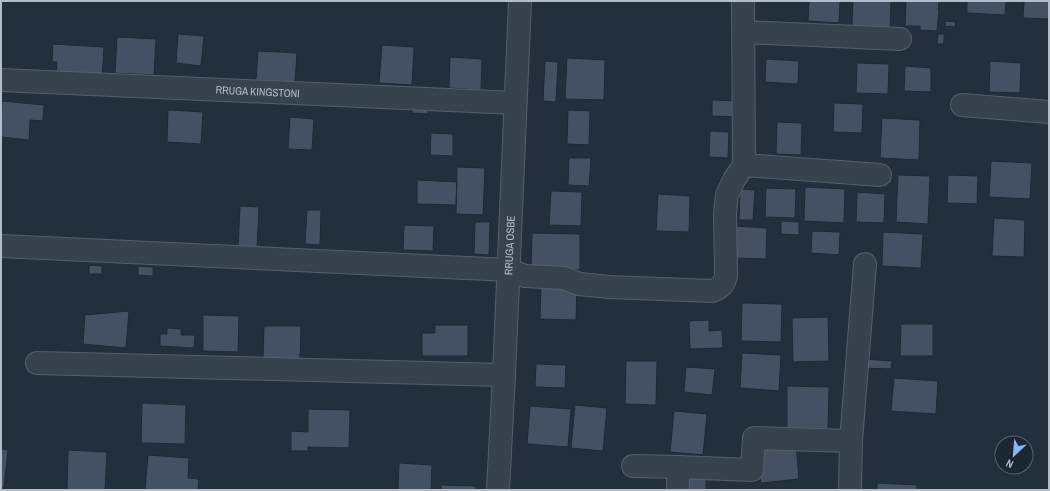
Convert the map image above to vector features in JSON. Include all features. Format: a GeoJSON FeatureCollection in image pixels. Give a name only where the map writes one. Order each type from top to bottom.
{"type":"FeatureCollection","features":[{"type":"Feature","properties":{"kind":"street","name":"RRUGA OSBE"},"geometry":{"type":"LineString","coordinates":[[498,490],[520,1]]}},
{"type":"Feature","properties":{"kind":"street"},"geometry":{"type":"LineString","coordinates":[[1,246],[509,270],[524,276],[564,278],[579,284],[609,287],[712,290],[718,288],[724,283],[726,276],[726,195],[744,165],[744,1]]}},
{"type":"Feature","properties":{"kind":"street"},"geometry":{"type":"LineString","coordinates":[[744,32],[900,39]]}},
{"type":"Feature","properties":{"kind":"street","name":"RRUGA KINGSTONI"},"geometry":{"type":"LineString","coordinates":[[1,80],[515,103]]}},
{"type":"Feature","properties":{"kind":"street"},"geometry":{"type":"LineString","coordinates":[[962,105],[1049,112]]}},
{"type":"Feature","properties":{"kind":"street"},"geometry":{"type":"LineString","coordinates":[[744,165],[880,175]]}},
{"type":"Feature","properties":{"kind":"street"},"geometry":{"type":"LineString","coordinates":[[850,490],[851,442],[864,264]]}},
{"type":"Feature","properties":{"kind":"street"},"geometry":{"type":"LineString","coordinates":[[37,363],[504,375]]}},
{"type":"Feature","properties":{"kind":"street"},"geometry":{"type":"LineString","coordinates":[[633,466],[752,470],[754,438],[851,442]]}},
{"type":"Feature","properties":{"kind":"street"},"geometry":{"type":"LineString","coordinates":[[678,467],[678,490]]}},
{"type":"Feature","properties":{"kind":"building"},"geometry":{"type":"Polygon","coordinates":[[[809,1],[840,1],[839,23],[808,21],[809,1]]]}},
{"type":"Feature","properties":{"kind":"building"},"geometry":{"type":"Polygon","coordinates":[[[853,1],[891,1],[890,29],[852,27],[853,1]]]}},
{"type":"Feature","properties":{"kind":"building"},"geometry":{"type":"Polygon","coordinates":[[[906,1],[939,1],[937,31],[920,30],[920,26],[905,26],[906,1]]]}},
{"type":"Feature","properties":{"kind":"building"},"geometry":{"type":"Polygon","coordinates":[[[967,1],[1006,1],[1005,15],[967,13],[967,1]]]}},
{"type":"Feature","properties":{"kind":"building"},"geometry":{"type":"Polygon","coordinates":[[[1024,1],[1049,1],[1049,19],[1023,18],[1024,1]]]}},
{"type":"Feature","properties":{"kind":"building"},"geometry":{"type":"Polygon","coordinates":[[[945,21],[956,22],[955,27],[945,26],[945,21]]]}},
{"type":"Feature","properties":{"kind":"building"},"geometry":{"type":"Polygon","coordinates":[[[178,34],[204,36],[201,66],[176,63],[178,34]]]}},
{"type":"Feature","properties":{"kind":"building"},"geometry":{"type":"Polygon","coordinates":[[[938,34],[944,34],[944,44],[937,44],[938,34]]]}},
{"type":"Feature","properties":{"kind":"building"},"geometry":{"type":"Polygon","coordinates":[[[117,37],[156,39],[154,75],[115,73],[117,37]]]}},
{"type":"Feature","properties":{"kind":"building"},"geometry":{"type":"Polygon","coordinates":[[[53,44],[104,47],[102,80],[56,78],[57,62],[52,62],[53,44]]]}},
{"type":"Feature","properties":{"kind":"building"},"geometry":{"type":"Polygon","coordinates":[[[382,45],[414,47],[412,85],[379,83],[382,45]]]}},
{"type":"Feature","properties":{"kind":"building"},"geometry":{"type":"Polygon","coordinates":[[[258,51],[297,53],[295,82],[256,80],[258,51]]]}},
{"type":"Feature","properties":{"kind":"building"},"geometry":{"type":"Polygon","coordinates":[[[450,57],[482,59],[481,90],[449,88],[450,57]]]}},
{"type":"Feature","properties":{"kind":"building"},"geometry":{"type":"Polygon","coordinates":[[[567,58],[605,60],[604,100],[565,99],[567,58]]]}},
{"type":"Feature","properties":{"kind":"building"},"geometry":{"type":"Polygon","coordinates":[[[766,59],[799,61],[798,84],[765,82],[766,59]]]}},
{"type":"Feature","properties":{"kind":"building"},"geometry":{"type":"Polygon","coordinates":[[[545,61],[558,62],[556,102],[543,101],[545,61]]]}},
{"type":"Feature","properties":{"kind":"building"},"geometry":{"type":"Polygon","coordinates":[[[990,61],[1021,63],[1020,93],[989,92],[990,61]]]}},
{"type":"Feature","properties":{"kind":"building"},"geometry":{"type":"Polygon","coordinates":[[[857,63],[889,64],[888,94],[856,93],[857,63]]]}},
{"type":"Feature","properties":{"kind":"building"},"geometry":{"type":"Polygon","coordinates":[[[905,66],[931,68],[931,92],[904,91],[905,66]]]}},
{"type":"Feature","properties":{"kind":"building"},"geometry":{"type":"Polygon","coordinates":[[[712,100],[738,101],[737,117],[712,116],[712,100]]]}},
{"type":"Feature","properties":{"kind":"building"},"geometry":{"type":"Polygon","coordinates":[[[2,101],[44,105],[43,121],[30,120],[29,140],[1,137],[2,101]]]}},
{"type":"Feature","properties":{"kind":"building"},"geometry":{"type":"Polygon","coordinates":[[[834,103],[863,104],[862,133],[833,132],[834,103]]]}},
{"type":"Feature","properties":{"kind":"building"},"geometry":{"type":"Polygon","coordinates":[[[412,105],[428,105],[428,114],[412,113],[412,105]]]}},
{"type":"Feature","properties":{"kind":"building"},"geometry":{"type":"Polygon","coordinates":[[[168,110],[203,112],[201,144],[167,142],[168,110]]]}},
{"type":"Feature","properties":{"kind":"building"},"geometry":{"type":"Polygon","coordinates":[[[568,110],[590,111],[589,145],[567,144],[568,110]]]}},
{"type":"Feature","properties":{"kind":"building"},"geometry":{"type":"Polygon","coordinates":[[[290,117],[314,119],[312,150],[288,149],[290,117]]]}},
{"type":"Feature","properties":{"kind":"building"},"geometry":{"type":"Polygon","coordinates":[[[882,118],[920,120],[919,160],[880,158],[882,118]]]}},
{"type":"Feature","properties":{"kind":"building"},"geometry":{"type":"Polygon","coordinates":[[[777,122],[802,123],[801,155],[776,154],[777,122]]]}},
{"type":"Feature","properties":{"kind":"building"},"geometry":{"type":"Polygon","coordinates":[[[710,131],[729,132],[728,158],[709,157],[710,131]]]}},
{"type":"Feature","properties":{"kind":"building"},"geometry":{"type":"Polygon","coordinates":[[[431,133],[453,134],[453,156],[430,155],[431,133]]]}},
{"type":"Feature","properties":{"kind":"building"},"geometry":{"type":"Polygon","coordinates":[[[569,158],[591,158],[589,186],[568,185],[569,158]]]}},
{"type":"Feature","properties":{"kind":"building"},"geometry":{"type":"Polygon","coordinates":[[[991,161],[1032,163],[1030,199],[989,197],[991,161]]]}},
{"type":"Feature","properties":{"kind":"building"},"geometry":{"type":"Polygon","coordinates":[[[457,167],[485,168],[483,215],[456,214],[457,167]]]}},
{"type":"Feature","properties":{"kind":"building"},"geometry":{"type":"Polygon","coordinates":[[[898,175],[930,176],[928,224],[896,222],[898,175]]]}},
{"type":"Feature","properties":{"kind":"building"},"geometry":{"type":"Polygon","coordinates":[[[948,175],[978,176],[977,204],[947,203],[948,175]]]}},
{"type":"Feature","properties":{"kind":"building"},"geometry":{"type":"Polygon","coordinates":[[[417,180],[457,182],[456,205],[417,204],[417,180]]]}},
{"type":"Feature","properties":{"kind":"building"},"geometry":{"type":"Polygon","coordinates":[[[805,187],[845,189],[844,223],[804,221],[805,187]]]}},
{"type":"Feature","properties":{"kind":"building"},"geometry":{"type":"Polygon","coordinates":[[[766,188],[796,189],[795,218],[765,217],[766,188]]]}},
{"type":"Feature","properties":{"kind":"building"},"geometry":{"type":"Polygon","coordinates":[[[740,189],[755,190],[753,220],[739,220],[740,189]]]}},
{"type":"Feature","properties":{"kind":"building"},"geometry":{"type":"Polygon","coordinates":[[[551,191],[582,192],[581,226],[549,225],[551,191]]]}},
{"type":"Feature","properties":{"kind":"building"},"geometry":{"type":"Polygon","coordinates":[[[857,192],[885,194],[884,223],[856,222],[857,192]]]}},
{"type":"Feature","properties":{"kind":"building"},"geometry":{"type":"Polygon","coordinates":[[[658,194],[690,196],[689,232],[656,231],[658,194]]]}},
{"type":"Feature","properties":{"kind":"building"},"geometry":{"type":"Polygon","coordinates":[[[240,206],[259,207],[257,249],[238,248],[240,206]]]}},
{"type":"Feature","properties":{"kind":"building"},"geometry":{"type":"Polygon","coordinates":[[[307,210],[321,210],[320,245],[305,244],[307,210]]]}},
{"type":"Feature","properties":{"kind":"building"},"geometry":{"type":"Polygon","coordinates":[[[994,218],[1025,220],[1024,257],[992,256],[994,218]]]}},
{"type":"Feature","properties":{"kind":"building"},"geometry":{"type":"Polygon","coordinates":[[[781,221],[799,222],[799,235],[781,234],[781,221]]]}},
{"type":"Feature","properties":{"kind":"building"},"geometry":{"type":"Polygon","coordinates":[[[475,222],[490,222],[489,255],[474,254],[475,222]]]}},
{"type":"Feature","properties":{"kind":"building"},"geometry":{"type":"Polygon","coordinates":[[[404,225],[434,226],[433,251],[403,250],[404,225]]]}},
{"type":"Feature","properties":{"kind":"building"},"geometry":{"type":"Polygon","coordinates":[[[734,226],[767,228],[766,259],[733,258],[734,226]]]}},
{"type":"Feature","properties":{"kind":"building"},"geometry":{"type":"Polygon","coordinates":[[[812,231],[840,232],[839,255],[811,253],[812,231]]]}},
{"type":"Feature","properties":{"kind":"building"},"geometry":{"type":"Polygon","coordinates":[[[883,232],[923,234],[921,268],[882,266],[883,232]]]}},
{"type":"Feature","properties":{"kind":"building"},"geometry":{"type":"Polygon","coordinates":[[[532,233],[580,234],[580,270],[531,268],[532,233]]]}},
{"type":"Feature","properties":{"kind":"building"},"geometry":{"type":"Polygon","coordinates":[[[89,265],[102,266],[102,274],[89,274],[89,265]]]}},
{"type":"Feature","properties":{"kind":"building"},"geometry":{"type":"Polygon","coordinates":[[[138,266],[153,267],[153,276],[138,275],[138,266]]]}},
{"type":"Feature","properties":{"kind":"building"},"geometry":{"type":"Polygon","coordinates":[[[541,284],[577,285],[576,320],[540,319],[541,284]]]}},
{"type":"Feature","properties":{"kind":"building"},"geometry":{"type":"Polygon","coordinates":[[[742,303],[782,304],[781,342],[741,341],[742,303]]]}},
{"type":"Feature","properties":{"kind":"building"},"geometry":{"type":"Polygon","coordinates":[[[129,311],[126,348],[83,344],[85,315],[129,311]]]}},
{"type":"Feature","properties":{"kind":"building"},"geometry":{"type":"Polygon","coordinates":[[[203,315],[239,316],[238,352],[203,351],[203,315]]]}},
{"type":"Feature","properties":{"kind":"building"},"geometry":{"type":"Polygon","coordinates":[[[828,317],[829,361],[793,362],[792,318],[828,317]]]}},
{"type":"Feature","properties":{"kind":"building"},"geometry":{"type":"Polygon","coordinates":[[[709,320],[709,331],[722,330],[723,348],[690,349],[689,321],[709,320]]]}},
{"type":"Feature","properties":{"kind":"building"},"geometry":{"type":"Polygon","coordinates":[[[901,324],[933,324],[933,356],[900,356],[901,324]]]}},
{"type":"Feature","properties":{"kind":"building"},"geometry":{"type":"Polygon","coordinates":[[[435,325],[468,325],[468,356],[422,356],[422,333],[435,333],[435,325]]]}},
{"type":"Feature","properties":{"kind":"building"},"geometry":{"type":"Polygon","coordinates":[[[264,326],[301,326],[300,360],[263,358],[264,326]]]}},
{"type":"Feature","properties":{"kind":"building"},"geometry":{"type":"Polygon","coordinates":[[[167,328],[181,329],[181,335],[195,335],[194,348],[160,346],[160,334],[167,334],[167,328]]]}},
{"type":"Feature","properties":{"kind":"building"},"geometry":{"type":"Polygon","coordinates":[[[742,353],[781,355],[779,391],[740,388],[742,353]]]}},
{"type":"Feature","properties":{"kind":"building"},"geometry":{"type":"Polygon","coordinates":[[[863,359],[892,361],[891,369],[863,368],[863,359]]]}},
{"type":"Feature","properties":{"kind":"building"},"geometry":{"type":"Polygon","coordinates":[[[626,361],[657,361],[656,405],[625,404],[626,361]]]}},
{"type":"Feature","properties":{"kind":"building"},"geometry":{"type":"Polygon","coordinates":[[[536,364],[566,365],[565,388],[535,387],[536,364]]]}},
{"type":"Feature","properties":{"kind":"building"},"geometry":{"type":"Polygon","coordinates":[[[686,367],[715,369],[712,395],[684,392],[686,367]]]}},
{"type":"Feature","properties":{"kind":"building"},"geometry":{"type":"Polygon","coordinates":[[[894,378],[938,381],[936,414],[891,411],[894,378]]]}},
{"type":"Feature","properties":{"kind":"building"},"geometry":{"type":"Polygon","coordinates":[[[787,386],[829,387],[828,429],[787,429],[787,386]]]}},
{"type":"Feature","properties":{"kind":"building"},"geometry":{"type":"Polygon","coordinates":[[[142,403],[186,405],[185,444],[141,443],[142,403]]]}},
{"type":"Feature","properties":{"kind":"building"},"geometry":{"type":"Polygon","coordinates":[[[575,405],[607,408],[603,451],[571,448],[575,405]]]}},
{"type":"Feature","properties":{"kind":"building"},"geometry":{"type":"Polygon","coordinates":[[[530,406],[571,409],[568,447],[527,444],[530,406]]]}},
{"type":"Feature","properties":{"kind":"building"},"geometry":{"type":"Polygon","coordinates":[[[308,409],[350,410],[349,448],[308,447],[308,451],[291,451],[291,431],[308,432],[308,409]]]}},
{"type":"Feature","properties":{"kind":"building"},"geometry":{"type":"Polygon","coordinates":[[[674,411],[707,414],[703,455],[670,452],[674,411]]]}},
{"type":"Feature","properties":{"kind":"building"},"geometry":{"type":"Polygon","coordinates":[[[796,444],[799,479],[761,483],[757,448],[796,444]]]}},
{"type":"Feature","properties":{"kind":"building"},"geometry":{"type":"Polygon","coordinates":[[[1,449],[8,450],[4,488],[1,488],[1,449]]]}},
{"type":"Feature","properties":{"kind":"building"},"geometry":{"type":"Polygon","coordinates":[[[68,450],[107,452],[105,490],[67,490],[68,450]]]}},
{"type":"Feature","properties":{"kind":"building"},"geometry":{"type":"Polygon","coordinates":[[[148,455],[189,458],[188,478],[199,479],[198,490],[145,490],[148,455]]]}},
{"type":"Feature","properties":{"kind":"building"},"geometry":{"type":"Polygon","coordinates":[[[399,463],[432,465],[431,490],[398,490],[399,463]]]}},
{"type":"Feature","properties":{"kind":"building"},"geometry":{"type":"Polygon","coordinates":[[[682,476],[706,477],[706,490],[682,490],[682,476]]]}},
{"type":"Feature","properties":{"kind":"building"},"geometry":{"type":"Polygon","coordinates":[[[877,483],[917,485],[917,490],[877,490],[877,483]]]}},
{"type":"Feature","properties":{"kind":"building"},"geometry":{"type":"Polygon","coordinates":[[[441,485],[476,486],[476,490],[441,490],[441,485]]]}}]}
